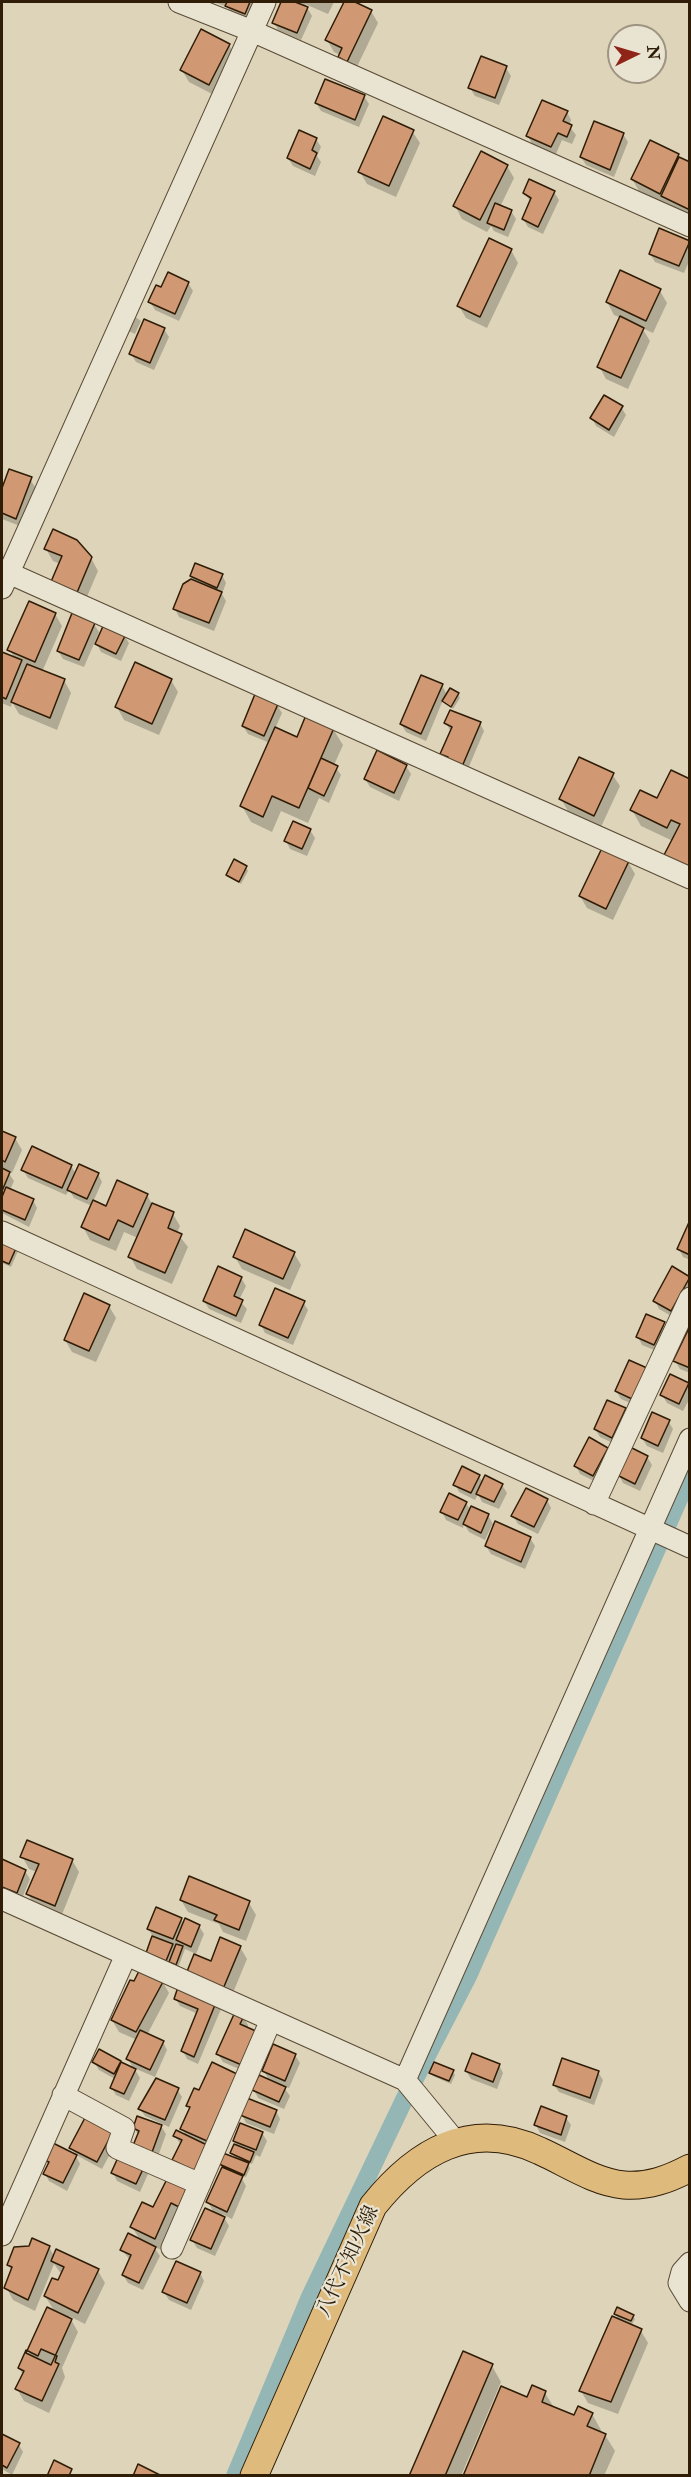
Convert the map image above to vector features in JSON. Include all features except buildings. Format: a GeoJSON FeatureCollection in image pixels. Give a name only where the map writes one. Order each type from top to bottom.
{"type":"FeatureCollection","features":[{"type":"Feature","properties":{"kind":"main road","name":"八代不知火線"},"geometry":{"type":"LineString","coordinates":[[254,2475],[373,2206],[394,2179],[419,2158],[456,2142],[494,2138],[515,2141],[599,2179],[625,2185],[653,2183],[690,2168]]}},
{"type":"Feature","properties":{"kind":"street"},"geometry":{"type":"LineString","coordinates":[[178,2],[252,31],[690,226]]}},
{"type":"Feature","properties":{"kind":"street"},"geometry":{"type":"LineString","coordinates":[[265,2],[4,577],[690,878]]}},
{"type":"Feature","properties":{"kind":"street"},"geometry":{"type":"LineString","coordinates":[[2,1232],[690,1547]]}},
{"type":"Feature","properties":{"kind":"street"},"geometry":{"type":"LineString","coordinates":[[594,1504],[690,1298]]}},
{"type":"Feature","properties":{"kind":"street"},"geometry":{"type":"LineString","coordinates":[[406,2081],[648,1529],[690,1439]]}},
{"type":"Feature","properties":{"kind":"street"},"geometry":{"type":"LineString","coordinates":[[2,1899],[406,2081],[456,2142]]}},
{"type":"Feature","properties":{"kind":"street"},"geometry":{"type":"LineString","coordinates":[[2,2235],[126,1955]]}},
{"type":"Feature","properties":{"kind":"street"},"geometry":{"type":"LineString","coordinates":[[172,2248],[271,2020]]}},
{"type":"Feature","properties":{"kind":"street"},"geometry":{"type":"LineString","coordinates":[[63,2095],[124,2128],[117,2148],[200,2184]]}},
{"type":"Feature","properties":{"kind":"street"},"geometry":{"type":"LineString","coordinates":[[690,2263],[682,2272],[679,2283],[690,2301]]}},
{"type":"Feature","properties":{"kind":"waterway"},"geometry":{"type":"LineString","coordinates":[[235,2476],[309,2299],[405,2098],[468,1976],[690,1474]]}}]}
